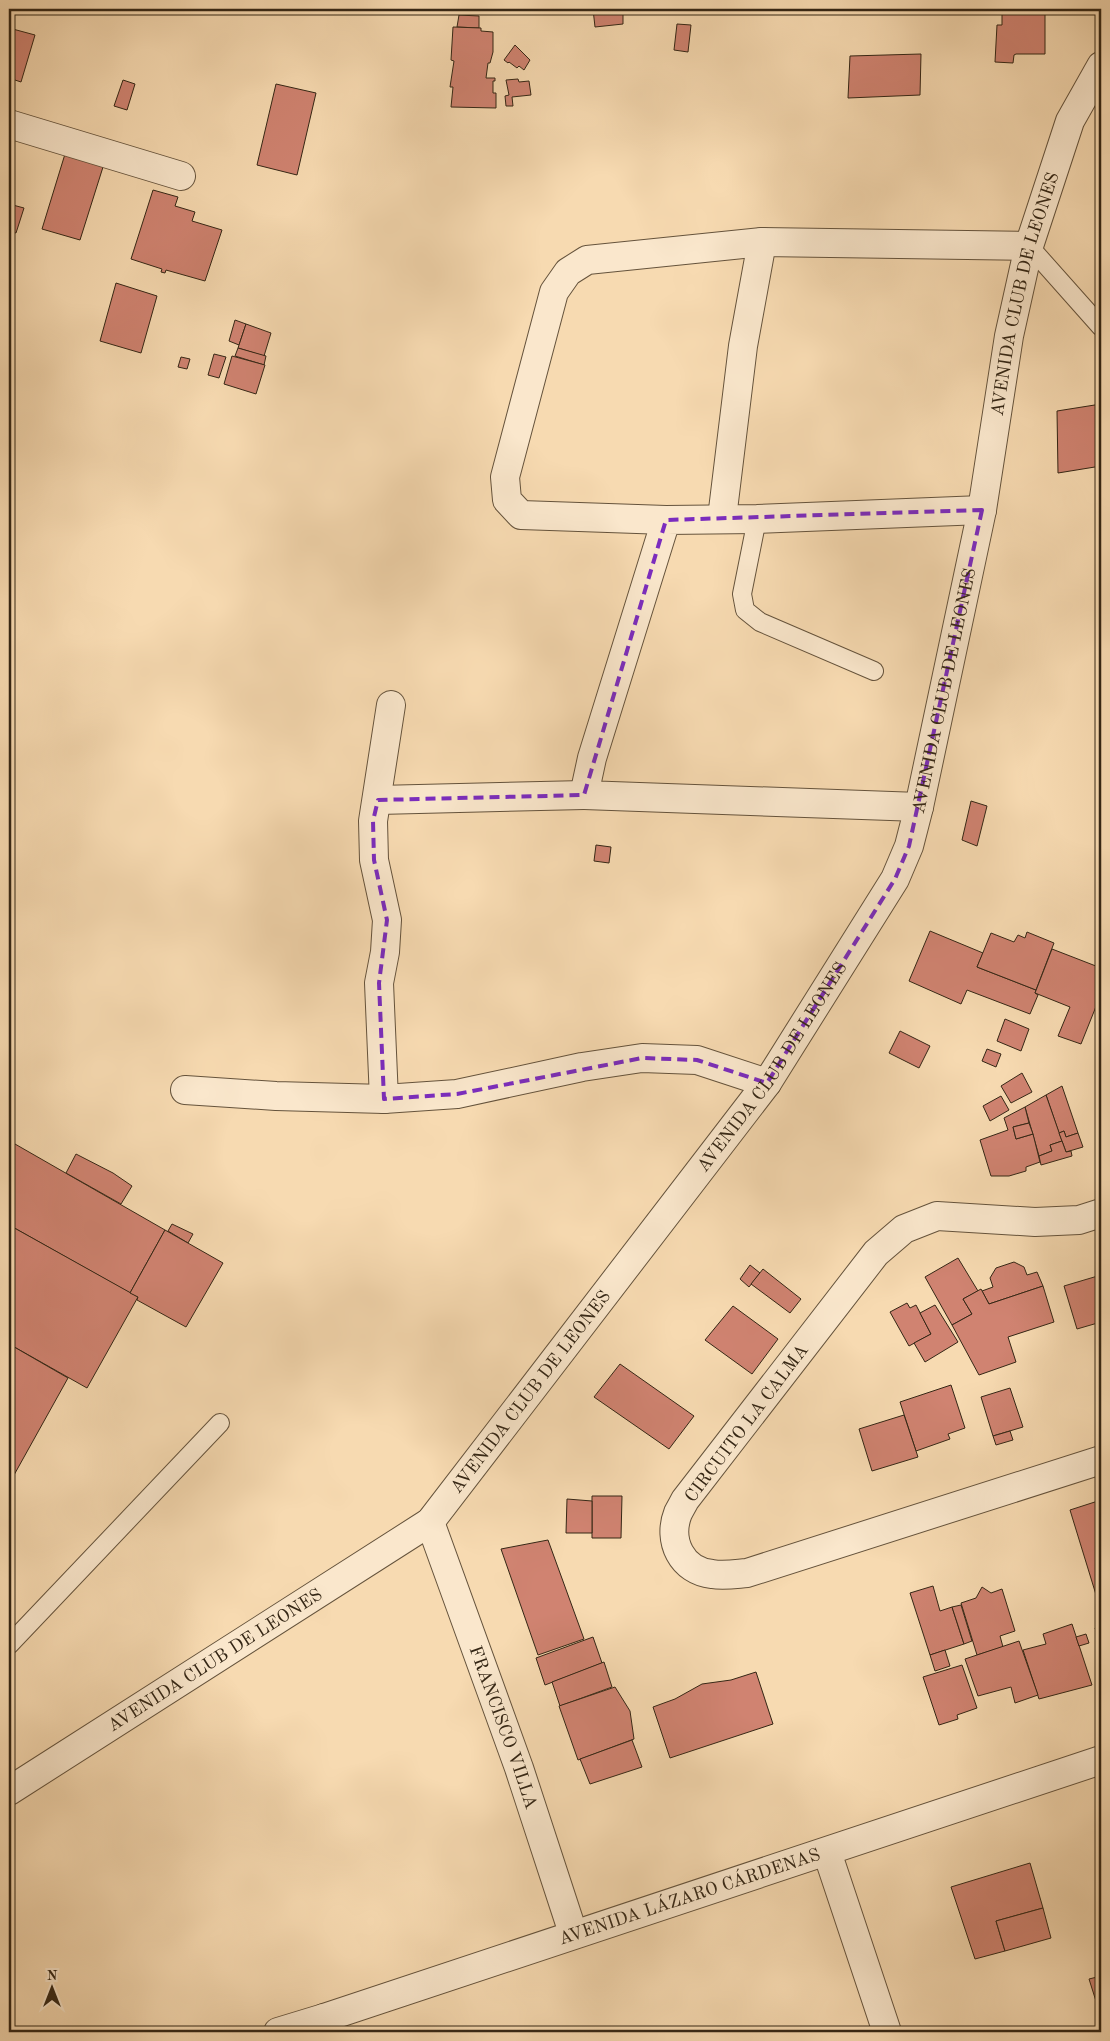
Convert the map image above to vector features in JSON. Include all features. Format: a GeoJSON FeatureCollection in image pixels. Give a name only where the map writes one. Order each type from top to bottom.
{"type":"FeatureCollection","features":[{"type":"Feature","properties":{"kind":"street","name":"AVENIDA CLUB DE LEONES"},"geometry":{"type":"LineString","coordinates":[[9,1791],[430,1522],[767,1083],[895,879],[909,846],[919,808],[982,510],[1009,336],[1029,246],[1070,121],[1101,66]]}},
{"type":"Feature","properties":{"kind":"street"},"geometry":{"type":"LineString","coordinates":[[9,124],[181,176]]}},
{"type":"Feature","properties":{"kind":"street"},"geometry":{"type":"LineString","coordinates":[[722,518],[743,346],[762,242]]}},
{"type":"Feature","properties":{"kind":"street"},"geometry":{"type":"LineString","coordinates":[[982,510],[757,519],[666,520],[521,515],[507,500],[505,477],[554,292],[568,272],[587,260],[762,242],[1029,246]]}},
{"type":"Feature","properties":{"kind":"street"},"geometry":{"type":"LineString","coordinates":[[584,795],[592,758],[666,520]]}},
{"type":"Feature","properties":{"kind":"street"},"geometry":{"type":"LineString","coordinates":[[384,1099],[379,983],[385,952],[386,920],[374,860],[373,821],[378,800],[391,705]]}},
{"type":"Feature","properties":{"kind":"street"},"geometry":{"type":"LineString","coordinates":[[378,800],[584,795],[919,808]]}},
{"type":"Feature","properties":{"kind":"street"},"geometry":{"type":"LineString","coordinates":[[185,1090],[276,1096],[384,1099],[457,1094],[582,1066],[642,1058],[697,1060],[767,1083]]}},
{"type":"Feature","properties":{"kind":"street","name":"CIRCUITO LA CALMA"},"geometry":{"type":"LineString","coordinates":[[1101,1214],[1079,1220],[1035,1222],[937,1216],[904,1229],[876,1253],[685,1500],[677,1515],[676,1549],[684,1560],[695,1569],[710,1574],[747,1573],[1101,1460]]}},
{"type":"Feature","properties":{"kind":"street","name":"FRANCISCO VILLA"},"geometry":{"type":"LineString","coordinates":[[430,1522],[519,1768],[574,1933]]}},
{"type":"Feature","properties":{"kind":"street","name":"AVENIDA LÁZARO CÁRDENAS"},"geometry":{"type":"LineString","coordinates":[[278,2032],[326,2025],[574,1933],[828,1852],[1101,1760]]}},
{"type":"Feature","properties":{"kind":"street"},"geometry":{"type":"LineString","coordinates":[[828,1852],[887,2032]]}},
{"type":"Feature","properties":{"kind":"lane"},"geometry":{"type":"LineString","coordinates":[[1029,246],[1101,327]]}},
{"type":"Feature","properties":{"kind":"lane"},"geometry":{"type":"LineString","coordinates":[[757,519],[742,594],[745,610],[760,622],[874,670]]}},
{"type":"Feature","properties":{"kind":"lane"},"geometry":{"type":"LineString","coordinates":[[9,1645],[220,1423]]}},
{"type":"Feature","properties":{"kind":"highlighted area"},"geometry":{"type":"Polygon","coordinates":[[[982,510],[919,807],[909,846],[895,879],[767,1083],[697,1060],[642,1058],[457,1094],[384,1099],[379,983],[387,920],[374,860],[373,821],[378,800],[584,795],[666,520],[982,510]]]}},
{"type":"Feature","properties":{"kind":"building"},"geometry":{"type":"Polygon","coordinates":[[[593,9],[623,9],[623,24],[595,27],[593,9]]]}},
{"type":"Feature","properties":{"kind":"building"},"geometry":{"type":"Polygon","coordinates":[[[1002,13],[1045,13],[1045,54],[1016,54],[1014,55],[1013,63],[995,62],[997,25],[1002,25],[1002,13]]]}},
{"type":"Feature","properties":{"kind":"building"},"geometry":{"type":"Polygon","coordinates":[[[459,15],[479,16],[479,28],[457,27],[459,15]]]}},
{"type":"Feature","properties":{"kind":"building"},"geometry":{"type":"Polygon","coordinates":[[[677,24],[691,25],[688,52],[674,50],[677,24]]]}},
{"type":"Feature","properties":{"kind":"building"},"geometry":{"type":"Polygon","coordinates":[[[453,27],[481,28],[481,31],[493,32],[493,52],[490,63],[488,63],[486,78],[495,78],[495,81],[493,81],[493,93],[496,93],[496,108],[451,107],[453,87],[450,87],[454,61],[451,60],[453,27]]]}},
{"type":"Feature","properties":{"kind":"building"},"geometry":{"type":"Polygon","coordinates":[[[9,28],[35,35],[21,82],[9,78],[9,28]]]}},
{"type":"Feature","properties":{"kind":"building"},"geometry":{"type":"Polygon","coordinates":[[[515,45],[530,60],[524,70],[504,60],[515,45]]]}},
{"type":"Feature","properties":{"kind":"building"},"geometry":{"type":"Polygon","coordinates":[[[921,54],[920,95],[848,98],[850,56],[921,54]]]}},
{"type":"Feature","properties":{"kind":"building"},"geometry":{"type":"Polygon","coordinates":[[[518,79],[519,82],[529,81],[531,95],[512,97],[513,106],[506,106],[505,96],[509,95],[506,80],[518,79]]]}},
{"type":"Feature","properties":{"kind":"building"},"geometry":{"type":"Polygon","coordinates":[[[123,80],[135,84],[127,110],[114,106],[123,80]]]}},
{"type":"Feature","properties":{"kind":"building"},"geometry":{"type":"Polygon","coordinates":[[[276,84],[316,93],[297,175],[257,165],[276,84]]]}},
{"type":"Feature","properties":{"kind":"building"},"geometry":{"type":"Polygon","coordinates":[[[65,154],[103,167],[80,240],[42,229],[65,154]]]}},
{"type":"Feature","properties":{"kind":"building"},"geometry":{"type":"Polygon","coordinates":[[[9,157],[14,159],[9,180],[9,157]]]}},
{"type":"Feature","properties":{"kind":"building"},"geometry":{"type":"Polygon","coordinates":[[[153,190],[178,197],[175,206],[195,212],[192,221],[222,230],[205,281],[166,270],[165,273],[161,272],[162,269],[131,259],[153,190]]]}},
{"type":"Feature","properties":{"kind":"building"},"geometry":{"type":"Polygon","coordinates":[[[9,204],[24,208],[16,233],[9,231],[9,204]]]}},
{"type":"Feature","properties":{"kind":"building"},"geometry":{"type":"Polygon","coordinates":[[[116,283],[157,296],[141,353],[100,341],[116,283]]]}},
{"type":"Feature","properties":{"kind":"building"},"geometry":{"type":"Polygon","coordinates":[[[235,320],[246,324],[239,345],[229,341],[235,320]]]}},
{"type":"Feature","properties":{"kind":"building"},"geometry":{"type":"Polygon","coordinates":[[[246,324],[271,333],[264,356],[238,348],[246,324]]]}},
{"type":"Feature","properties":{"kind":"building"},"geometry":{"type":"Polygon","coordinates":[[[238,348],[266,356],[264,365],[235,356],[238,348]]]}},
{"type":"Feature","properties":{"kind":"building"},"geometry":{"type":"Polygon","coordinates":[[[214,354],[226,357],[219,378],[208,375],[214,354]]]}},
{"type":"Feature","properties":{"kind":"building"},"geometry":{"type":"Polygon","coordinates":[[[232,356],[265,365],[256,394],[224,384],[232,356]]]}},
{"type":"Feature","properties":{"kind":"building"},"geometry":{"type":"Polygon","coordinates":[[[181,357],[190,359],[187,369],[178,367],[181,357]]]}},
{"type":"Feature","properties":{"kind":"building"},"geometry":{"type":"Polygon","coordinates":[[[1101,404],[1101,466],[1058,473],[1057,411],[1101,404]]]}},
{"type":"Feature","properties":{"kind":"building"},"geometry":{"type":"Polygon","coordinates":[[[971,801],[987,806],[977,846],[962,840],[971,801]]]}},
{"type":"Feature","properties":{"kind":"building"},"geometry":{"type":"Polygon","coordinates":[[[596,845],[611,847],[609,863],[594,861],[596,845]]]}},
{"type":"Feature","properties":{"kind":"building"},"geometry":{"type":"Polygon","coordinates":[[[930,931],[983,953],[977,967],[1036,990],[1035,993],[1038,995],[1030,1014],[967,990],[961,1004],[909,981],[930,931]]]}},
{"type":"Feature","properties":{"kind":"building"},"geometry":{"type":"Polygon","coordinates":[[[1027,932],[1054,943],[1036,990],[977,967],[991,933],[1014,942],[1018,935],[1025,938],[1027,932]]]}},
{"type":"Feature","properties":{"kind":"building"},"geometry":{"type":"Polygon","coordinates":[[[1052,949],[1101,968],[1101,994],[1081,1044],[1058,1036],[1070,1007],[1035,993],[1052,949]]]}},
{"type":"Feature","properties":{"kind":"building"},"geometry":{"type":"Polygon","coordinates":[[[1005,1019],[1029,1029],[1021,1051],[997,1041],[1005,1019]]]}},
{"type":"Feature","properties":{"kind":"building"},"geometry":{"type":"Polygon","coordinates":[[[900,1031],[930,1046],[919,1068],[889,1053],[900,1031]]]}},
{"type":"Feature","properties":{"kind":"building"},"geometry":{"type":"Polygon","coordinates":[[[987,1049],[1001,1054],[996,1067],[982,1061],[987,1049]]]}},
{"type":"Feature","properties":{"kind":"building"},"geometry":{"type":"Polygon","coordinates":[[[1022,1073],[1032,1092],[1011,1103],[1001,1086],[1022,1073]]]}},
{"type":"Feature","properties":{"kind":"building"},"geometry":{"type":"Polygon","coordinates":[[[1062,1086],[1078,1133],[1066,1137],[1064,1131],[1059,1133],[1046,1095],[1062,1086]]]}},
{"type":"Feature","properties":{"kind":"building"},"geometry":{"type":"Polygon","coordinates":[[[1046,1095],[1062,1141],[1050,1145],[1052,1151],[1039,1156],[1025,1107],[1046,1095]]]}},
{"type":"Feature","properties":{"kind":"building"},"geometry":{"type":"Polygon","coordinates":[[[1001,1096],[1009,1110],[990,1121],[983,1106],[1001,1096]]]}},
{"type":"Feature","properties":{"kind":"building"},"geometry":{"type":"Polygon","coordinates":[[[1025,1107],[1029,1123],[1013,1127],[1016,1139],[1033,1134],[1040,1162],[1026,1167],[1026,1171],[1009,1176],[991,1176],[980,1140],[1008,1130],[1004,1118],[1025,1107]]]}},
{"type":"Feature","properties":{"kind":"building"},"geometry":{"type":"Polygon","coordinates":[[[1029,1123],[1033,1134],[1016,1139],[1013,1127],[1029,1123]]]}},
{"type":"Feature","properties":{"kind":"building"},"geometry":{"type":"Polygon","coordinates":[[[1064,1131],[1066,1137],[1078,1133],[1083,1147],[1066,1152],[1059,1133],[1064,1131]]]}},
{"type":"Feature","properties":{"kind":"building"},"geometry":{"type":"Polygon","coordinates":[[[1062,1141],[1066,1152],[1071,1151],[1072,1156],[1041,1165],[1039,1156],[1052,1151],[1050,1145],[1062,1141]]]}},
{"type":"Feature","properties":{"kind":"building"},"geometry":{"type":"Polygon","coordinates":[[[15,1144],[165,1230],[130,1293],[9,1225],[9,1155],[15,1144]]]}},
{"type":"Feature","properties":{"kind":"building"},"geometry":{"type":"Polygon","coordinates":[[[76,1154],[113,1173],[132,1186],[121,1204],[66,1173],[76,1154]]]}},
{"type":"Feature","properties":{"kind":"building"},"geometry":{"type":"Polygon","coordinates":[[[172,1224],[193,1234],[188,1243],[168,1231],[172,1224]]]}},
{"type":"Feature","properties":{"kind":"building"},"geometry":{"type":"Polygon","coordinates":[[[9,1225],[138,1297],[87,1388],[9,1344],[9,1225]]]}},
{"type":"Feature","properties":{"kind":"building"},"geometry":{"type":"Polygon","coordinates":[[[165,1230],[223,1263],[186,1327],[137,1300],[138,1297],[130,1293],[165,1230]]]}},
{"type":"Feature","properties":{"kind":"building"},"geometry":{"type":"Polygon","coordinates":[[[958,1258],[978,1291],[963,1299],[972,1314],[952,1325],[925,1277],[958,1258]]]}},
{"type":"Feature","properties":{"kind":"building"},"geometry":{"type":"Polygon","coordinates":[[[1014,1262],[1024,1267],[1027,1275],[1037,1272],[1043,1286],[989,1304],[982,1291],[993,1287],[990,1278],[996,1268],[1014,1262]]]}},
{"type":"Feature","properties":{"kind":"building"},"geometry":{"type":"Polygon","coordinates":[[[750,1265],[760,1273],[749,1287],[740,1279],[750,1265]]]}},
{"type":"Feature","properties":{"kind":"building"},"geometry":{"type":"Polygon","coordinates":[[[763,1269],[801,1299],[790,1313],[751,1284],[763,1269]]]}},
{"type":"Feature","properties":{"kind":"building"},"geometry":{"type":"Polygon","coordinates":[[[1101,1275],[1101,1322],[1077,1329],[1064,1286],[1101,1275]]]}},
{"type":"Feature","properties":{"kind":"building"},"geometry":{"type":"Polygon","coordinates":[[[1043,1286],[1054,1322],[1008,1337],[1016,1362],[979,1375],[952,1325],[972,1314],[963,1299],[981,1289],[989,1304],[1043,1286]]]}},
{"type":"Feature","properties":{"kind":"building"},"geometry":{"type":"Polygon","coordinates":[[[907,1303],[910,1308],[916,1305],[931,1334],[909,1346],[890,1312],[907,1303]]]}},
{"type":"Feature","properties":{"kind":"building"},"geometry":{"type":"Polygon","coordinates":[[[935,1305],[958,1342],[925,1362],[914,1343],[931,1334],[920,1313],[935,1305]]]}},
{"type":"Feature","properties":{"kind":"building"},"geometry":{"type":"Polygon","coordinates":[[[733,1306],[778,1339],[752,1374],[705,1340],[733,1306]]]}},
{"type":"Feature","properties":{"kind":"building"},"geometry":{"type":"Polygon","coordinates":[[[9,1344],[68,1378],[9,1484],[9,1344]]]}},
{"type":"Feature","properties":{"kind":"building"},"geometry":{"type":"Polygon","coordinates":[[[620,1364],[694,1416],[669,1449],[594,1397],[620,1364]]]}},
{"type":"Feature","properties":{"kind":"building"},"geometry":{"type":"Polygon","coordinates":[[[951,1385],[965,1428],[948,1434],[950,1439],[916,1451],[900,1402],[951,1385]]]}},
{"type":"Feature","properties":{"kind":"building"},"geometry":{"type":"Polygon","coordinates":[[[1010,1388],[1023,1427],[993,1436],[981,1397],[1010,1388]]]}},
{"type":"Feature","properties":{"kind":"building"},"geometry":{"type":"Polygon","coordinates":[[[904,1415],[918,1457],[872,1471],[859,1429],[904,1415]]]}},
{"type":"Feature","properties":{"kind":"building"},"geometry":{"type":"Polygon","coordinates":[[[1010,1431],[1013,1440],[996,1445],[993,1436],[1010,1431]]]}},
{"type":"Feature","properties":{"kind":"building"},"geometry":{"type":"Polygon","coordinates":[[[592,1496],[622,1496],[621,1538],[592,1538],[592,1496]]]}},
{"type":"Feature","properties":{"kind":"building"},"geometry":{"type":"Polygon","coordinates":[[[567,1499],[592,1501],[592,1533],[566,1533],[567,1499]]]}},
{"type":"Feature","properties":{"kind":"building"},"geometry":{"type":"Polygon","coordinates":[[[1101,1500],[1101,1611],[1070,1510],[1101,1500]]]}},
{"type":"Feature","properties":{"kind":"building"},"geometry":{"type":"Polygon","coordinates":[[[548,1540],[584,1639],[538,1655],[501,1549],[548,1540]]]}},
{"type":"Feature","properties":{"kind":"building"},"geometry":{"type":"Polygon","coordinates":[[[933,1586],[940,1611],[952,1607],[964,1644],[930,1655],[910,1593],[933,1586]]]}},
{"type":"Feature","properties":{"kind":"building"},"geometry":{"type":"Polygon","coordinates":[[[982,1587],[991,1593],[1002,1589],[1015,1631],[1000,1636],[1003,1647],[977,1655],[961,1603],[976,1598],[982,1587]]]}},
{"type":"Feature","properties":{"kind":"building"},"geometry":{"type":"Polygon","coordinates":[[[961,1605],[972,1641],[964,1644],[952,1607],[961,1605]]]}},
{"type":"Feature","properties":{"kind":"building"},"geometry":{"type":"Polygon","coordinates":[[[1072,1624],[1092,1685],[1039,1699],[1023,1650],[1046,1644],[1043,1634],[1072,1624]]]}},
{"type":"Feature","properties":{"kind":"building"},"geometry":{"type":"Polygon","coordinates":[[[1101,1626],[1101,1646],[1095,1628],[1101,1626]]]}},
{"type":"Feature","properties":{"kind":"building"},"geometry":{"type":"Polygon","coordinates":[[[1086,1634],[1089,1643],[1079,1646],[1076,1637],[1086,1634]]]}},
{"type":"Feature","properties":{"kind":"building"},"geometry":{"type":"Polygon","coordinates":[[[593,1637],[602,1663],[545,1685],[536,1658],[593,1637]]]}},
{"type":"Feature","properties":{"kind":"building"},"geometry":{"type":"Polygon","coordinates":[[[1019,1641],[1038,1695],[1015,1703],[1011,1687],[978,1696],[965,1659],[1019,1641]]]}},
{"type":"Feature","properties":{"kind":"building"},"geometry":{"type":"Polygon","coordinates":[[[945,1650],[950,1666],[935,1671],[930,1655],[945,1650]]]}},
{"type":"Feature","properties":{"kind":"building"},"geometry":{"type":"Polygon","coordinates":[[[604,1662],[612,1687],[560,1706],[552,1682],[604,1662]]]}},
{"type":"Feature","properties":{"kind":"building"},"geometry":{"type":"Polygon","coordinates":[[[962,1665],[977,1708],[957,1715],[958,1719],[939,1725],[923,1677],[962,1665]]]}},
{"type":"Feature","properties":{"kind":"building"},"geometry":{"type":"Polygon","coordinates":[[[756,1672],[773,1724],[670,1758],[653,1707],[675,1699],[702,1684],[731,1680],[756,1672]]]}},
{"type":"Feature","properties":{"kind":"building"},"geometry":{"type":"Polygon","coordinates":[[[615,1687],[630,1711],[634,1739],[578,1760],[559,1706],[615,1687]]]}},
{"type":"Feature","properties":{"kind":"building"},"geometry":{"type":"Polygon","coordinates":[[[632,1740],[642,1767],[590,1784],[580,1759],[632,1740]]]}},
{"type":"Feature","properties":{"kind":"building"},"geometry":{"type":"Polygon","coordinates":[[[1030,1863],[1043,1908],[996,1921],[1005,1951],[975,1959],[951,1887],[1030,1863]]]}},
{"type":"Feature","properties":{"kind":"building"},"geometry":{"type":"Polygon","coordinates":[[[1043,1908],[1051,1938],[1005,1951],[996,1921],[1043,1908]]]}},
{"type":"Feature","properties":{"kind":"building"},"geometry":{"type":"Polygon","coordinates":[[[1101,1976],[1101,2017],[1089,1979],[1101,1976]]]}}]}
